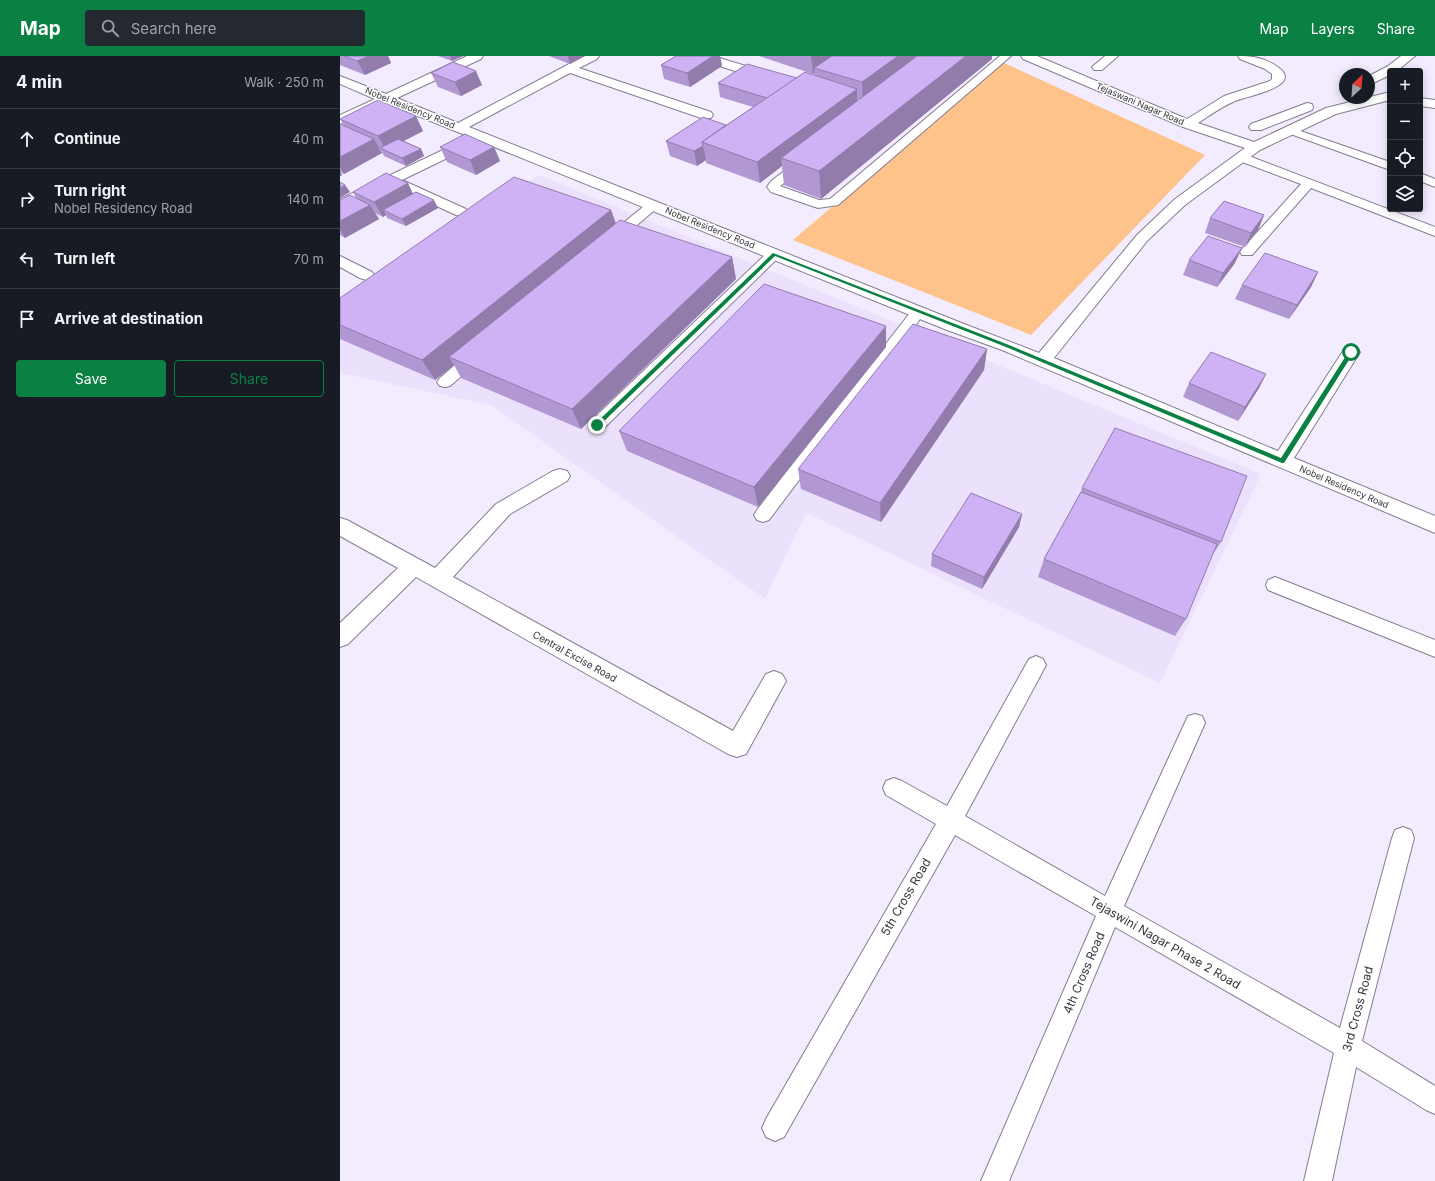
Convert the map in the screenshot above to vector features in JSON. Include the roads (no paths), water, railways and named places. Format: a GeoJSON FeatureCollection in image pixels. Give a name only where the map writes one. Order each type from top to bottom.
{"type":"FeatureCollection","features":[{"type":"Feature","properties":{"kind":"street"},"geometry":{"type":"LineString","coordinates":[[340,120],[388,99],[477,56]]}},
{"type":"Feature","properties":{"kind":"street"},"geometry":{"type":"LineString","coordinates":[[460,128],[593,56]]}},
{"type":"Feature","properties":{"kind":"street"},"geometry":{"type":"LineString","coordinates":[[701,56],[782,81]]}},
{"type":"Feature","properties":{"kind":"street","name":"Tejaswani Nagar Road"},"geometry":{"type":"LineString","coordinates":[[1027,56],[1188,124],[1255,147]]}},
{"type":"Feature","properties":{"kind":"street"},"geometry":{"type":"LineString","coordinates":[[1098,66],[1112,56]]}},
{"type":"Feature","properties":{"kind":"street"},"geometry":{"type":"LineString","coordinates":[[1188,124],[1228,99],[1274,84],[1278,79],[1278,73],[1269,66],[1244,56]]}},
{"type":"Feature","properties":{"kind":"street"},"geometry":{"type":"LineString","coordinates":[[1375,78],[1409,56]]}},
{"type":"Feature","properties":{"kind":"street"},"geometry":{"type":"LineString","coordinates":[[569,69],[706,115]]}},
{"type":"Feature","properties":{"kind":"street","name":"Nobel Residency Road"},"geometry":{"type":"LineString","coordinates":[[340,80],[1042,361],[1282,461],[1434,522]]}},
{"type":"Feature","properties":{"kind":"street"},"geometry":{"type":"LineString","coordinates":[[1042,361],[1142,238],[1162,217],[1180,202],[1255,147],[1331,111],[1387,97]]}},
{"type":"Feature","properties":{"kind":"street"},"geometry":{"type":"LineString","coordinates":[[1423,102],[1435,104]]}},
{"type":"Feature","properties":{"kind":"street"},"geometry":{"type":"LineString","coordinates":[[1256,127],[1316,104]]}},
{"type":"Feature","properties":{"kind":"street"},"geometry":{"type":"LineString","coordinates":[[340,205],[481,136]]}},
{"type":"Feature","properties":{"kind":"street"},"geometry":{"type":"LineString","coordinates":[[391,180],[461,212]]}},
{"type":"Feature","properties":{"kind":"street"},"geometry":{"type":"LineString","coordinates":[[340,261],[366,275]]}},
{"type":"Feature","properties":{"kind":"street"},"geometry":{"type":"LineString","coordinates":[[1282,461],[1351,352]]}},
{"type":"Feature","properties":{"kind":"street"},"geometry":{"type":"LineString","coordinates":[[438,579],[503,509],[560,476]]}},
{"type":"Feature","properties":{"kind":"street","name":"Central Excise Road"},"geometry":{"type":"LineString","coordinates":[[340,526],[737,746],[774,681]]}},
{"type":"Feature","properties":{"kind":"street"},"geometry":{"type":"LineString","coordinates":[[340,637],[414,566]]}},
{"type":"Feature","properties":{"kind":"lane"},"geometry":{"type":"LineString","coordinates":[[812,155],[773,187],[818,204],[834,202],[1006,56]]}},
{"type":"Feature","properties":{"kind":"lane"},"geometry":{"type":"LineString","coordinates":[[1289,130],[1387,165]]}},
{"type":"Feature","properties":{"kind":"lane"},"geometry":{"type":"LineString","coordinates":[[1241,157],[1435,232]]}},
{"type":"Feature","properties":{"kind":"lane"},"geometry":{"type":"LineString","coordinates":[[1423,178],[1435,183]]}},
{"type":"Feature","properties":{"kind":"lane"},"geometry":{"type":"LineString","coordinates":[[1247,252],[1309,183]]}},
{"type":"Feature","properties":{"kind":"lane"},"geometry":{"type":"LineString","coordinates":[[599,251],[653,205]]}},
{"type":"Feature","properties":{"kind":"lane"},"geometry":{"type":"LineString","coordinates":[[597,425],[774,254]]}},
{"type":"Feature","properties":{"kind":"lane"},"geometry":{"type":"LineString","coordinates":[[763,515],[918,312]]}},
{"type":"Feature","properties":{"kind":"lane"},"geometry":{"type":"LineString","coordinates":[[445,382],[486,346]]}},
{"type":"Feature","properties":{"kind":"lane"},"geometry":{"type":"LineString","coordinates":[[1275,585],[1435,649]]}},
{"type":"Feature","properties":{"kind":"lane","name":"5th Cross Road"},"geometry":{"type":"LineString","coordinates":[[774,1128],[950,820],[1036,665]]}},
{"type":"Feature","properties":{"kind":"lane","name":"4th Cross Road"},"geometry":{"type":"LineString","coordinates":[[995,1181],[1110,912],[1195,723]]}},
{"type":"Feature","properties":{"kind":"lane","name":"Tejaswini Nagar Phase 2 Road"},"geometry":{"type":"LineString","coordinates":[[894,788],[1348,1047],[1435,1101]]}},
{"type":"Feature","properties":{"kind":"lane","name":"3rd Cross Road"},"geometry":{"type":"LineString","coordinates":[[1318,1181],[1348,1047],[1403,838]]}}]}
